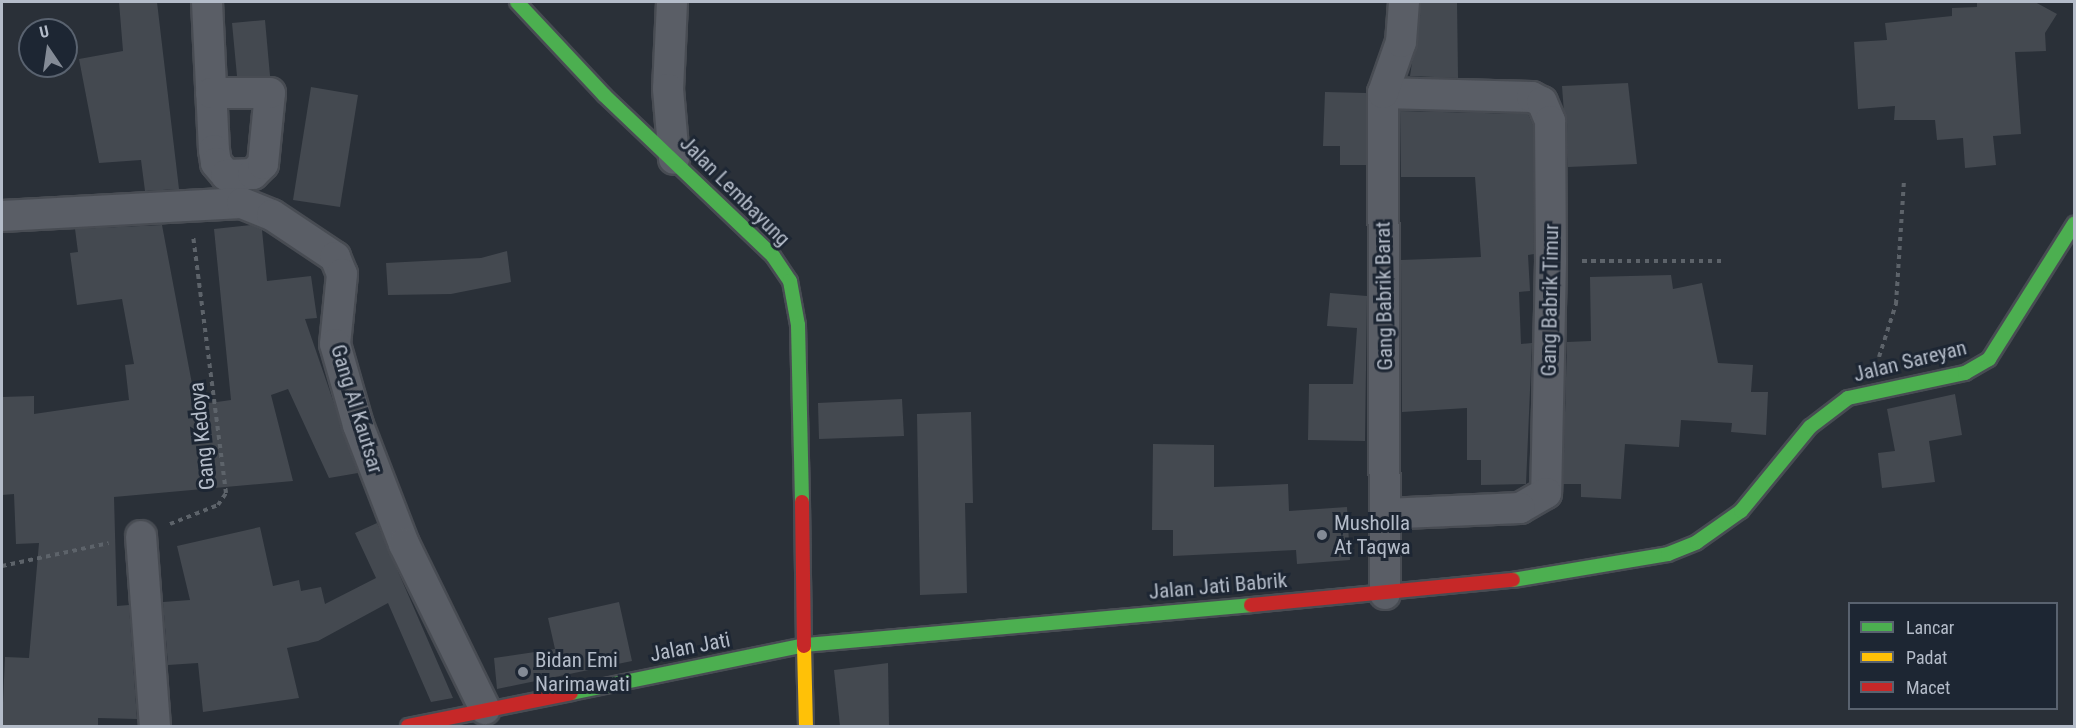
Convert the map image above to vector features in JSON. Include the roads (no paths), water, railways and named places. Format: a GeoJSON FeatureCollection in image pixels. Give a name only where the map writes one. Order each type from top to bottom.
{"type":"FeatureCollection","features":[{"type":"Feature","properties":{"kind":"street"},"geometry":{"type":"LineString","coordinates":[[207,2],[211,93]]}},
{"type":"Feature","properties":{"kind":"street","name":"Jalan Lembayung"},"geometry":{"type":"LineString","coordinates":[[517,2],[773,256],[794,292],[806,726]]}},
{"type":"Feature","properties":{"kind":"street"},"geometry":{"type":"LineString","coordinates":[[672,2],[668,89],[674,159]]}},
{"type":"Feature","properties":{"kind":"street","name":"Gang Babrik Barat"},"geometry":{"type":"LineString","coordinates":[[1385,594],[1383,93],[1401,42],[1404,2]]}},
{"type":"Feature","properties":{"kind":"street","name":"Gang Babrik Timur"},"geometry":{"type":"LineString","coordinates":[[1383,93],[1532,97],[1542,102],[1550,121],[1551,261],[1546,493],[1520,508],[1385,514]]}},
{"type":"Feature","properties":{"kind":"street","name":"Gang Al Kautsar"},"geometry":{"type":"LineString","coordinates":[[2,216],[190,208],[230,202],[259,208],[335,257],[342,274],[334,344],[358,425],[404,544],[485,709]]}},
{"type":"Feature","properties":{"kind":"street","name":"Jalan Sareyan"},"geometry":{"type":"LineString","coordinates":[[1635,563],[1668,554],[1719,529],[1741,511],[1810,427],[1848,398],[1965,373],[1989,359],[2074,224]]}},
{"type":"Feature","properties":{"kind":"street"},"geometry":{"type":"LineString","coordinates":[[141,536],[155,726]]}},
{"type":"Feature","properties":{"kind":"street","name":"Jalan Jati Babrik"},"geometry":{"type":"LineString","coordinates":[[805,645],[1385,594],[1635,563]]}},
{"type":"Feature","properties":{"kind":"street","name":"Jalan Jati"},"geometry":{"type":"LineString","coordinates":[[408,726],[805,645]]}},
{"type":"Feature","properties":{"kind":"place","name":"Musholla At Taqwa"},"geometry":{"type":"Point","coordinates":[1322,535]}},
{"type":"Feature","properties":{"kind":"place","name":"Bidan Emi Narimawati"},"geometry":{"type":"Point","coordinates":[523,672]}}]}
